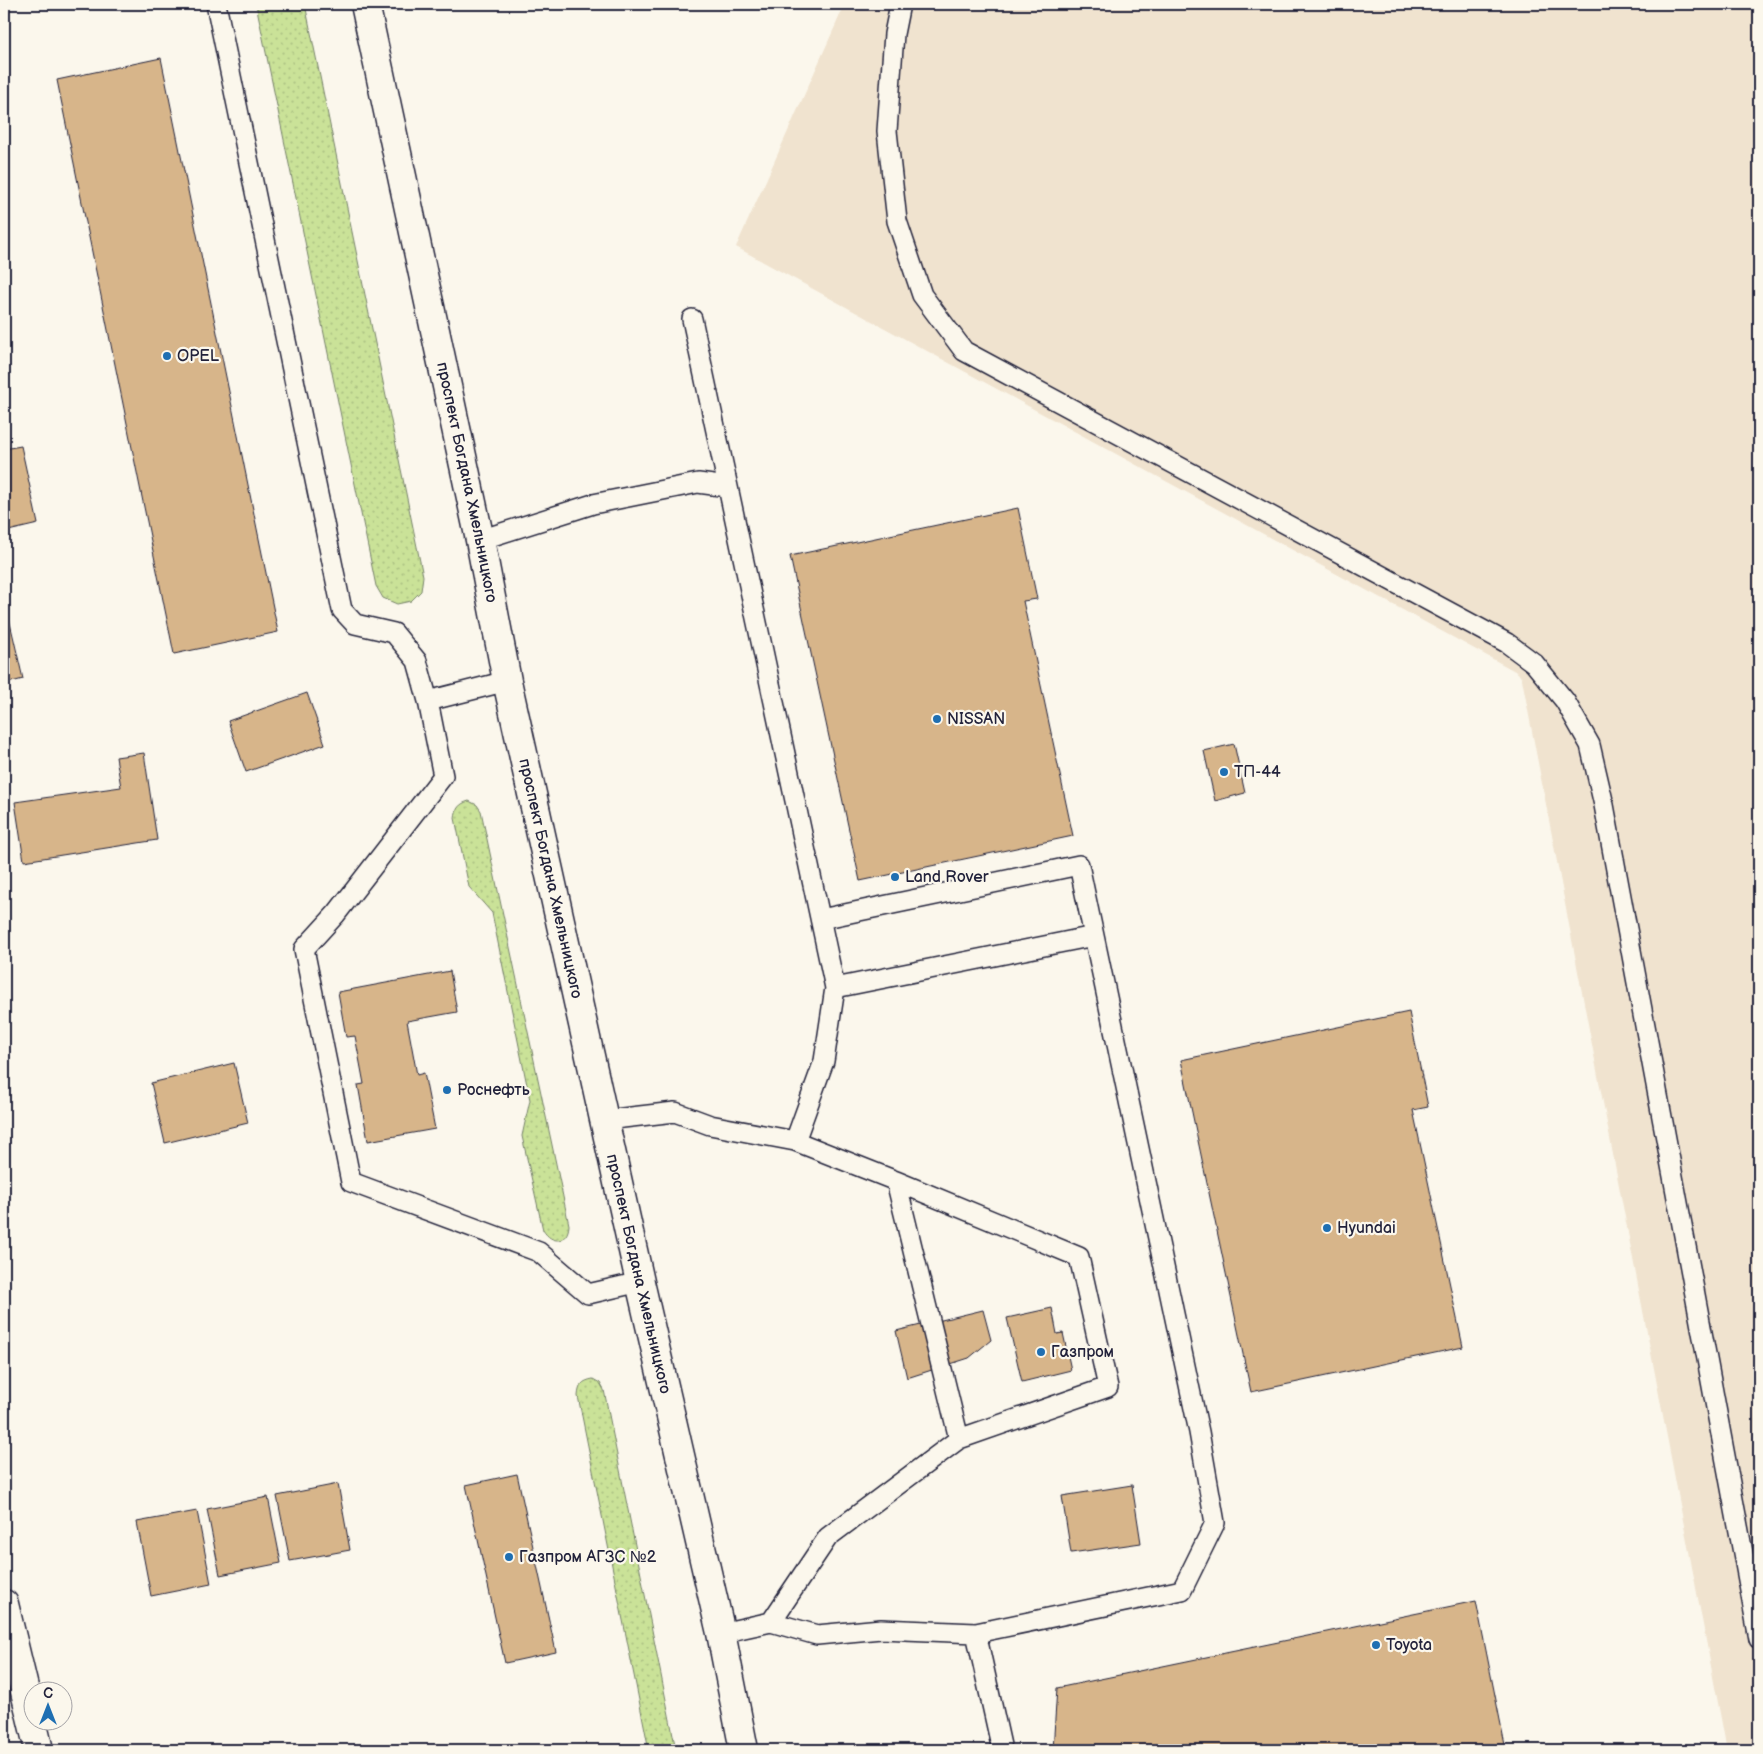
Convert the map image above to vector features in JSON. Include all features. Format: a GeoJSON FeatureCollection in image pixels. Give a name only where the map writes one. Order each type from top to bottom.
{"type":"FeatureCollection","features":[{"type":"Feature","properties":{"kind":"main road","name":"проспект Богдана Хмельницкого"},"geometry":{"type":"LineString","coordinates":[[365,4],[480,540],[507,681],[640,1282],[721,1634],[744,1750]]}},
{"type":"Feature","properties":{"kind":"main road"},"geometry":{"type":"LineString","coordinates":[[4,1604],[39,1750]]}},
{"type":"Feature","properties":{"kind":"lane"},"geometry":{"type":"LineString","coordinates":[[216,4],[342,610],[355,624],[394,633],[418,661],[443,776],[336,914],[304,949],[351,1182],[539,1252],[588,1294],[640,1282]]}},
{"type":"Feature","properties":{"kind":"lane"},"geometry":{"type":"LineString","coordinates":[[900,4],[894,34],[887,131],[897,221],[922,295],[964,351],[1506,643],[1534,664],[1565,701],[1590,745],[1608,825],[1759,1639]]}},
{"type":"Feature","properties":{"kind":"lane"},"geometry":{"type":"LineString","coordinates":[[692,319],[835,988],[824,1061],[795,1140]]}},
{"type":"Feature","properties":{"kind":"lane"},"geometry":{"type":"LineString","coordinates":[[480,540],[593,504],[698,483],[728,487]]}},
{"type":"Feature","properties":{"kind":"lane"},"geometry":{"type":"LineString","coordinates":[[428,701],[507,681]]}},
{"type":"Feature","properties":{"kind":"lane"},"geometry":{"type":"LineString","coordinates":[[721,1634],[771,1622],[817,1635],[881,1630],[976,1634],[1182,1590],[1215,1523],[1195,1413],[1079,865],[820,919]]}},
{"type":"Feature","properties":{"kind":"lane"},"geometry":{"type":"LineString","coordinates":[[835,988],[1094,936]]}},
{"type":"Feature","properties":{"kind":"lane"},"geometry":{"type":"LineString","coordinates":[[605,1120],[675,1112],[710,1125],[795,1140],[1079,1257],[1108,1387],[959,1439],[828,1538],[771,1622]]}},
{"type":"Feature","properties":{"kind":"lane"},"geometry":{"type":"LineString","coordinates":[[896,1181],[959,1439]]}},
{"type":"Feature","properties":{"kind":"lane"},"geometry":{"type":"LineString","coordinates":[[976,1634],[1002,1750]]}},
{"type":"Feature","properties":{"kind":"shaded area"},"geometry":{"type":"Polygon","coordinates":[[[845,4],[1759,4],[1759,1750],[1727,1750],[1522,679],[1513,670],[736,247],[845,4]]]}},
{"type":"Feature","properties":{"kind":"green space"},"geometry":{"type":"Polygon","coordinates":[[[256,4],[305,4],[423,576],[421,591],[411,601],[397,604],[383,598],[376,586],[256,4]]]}},
{"type":"Feature","properties":{"kind":"green space"},"geometry":{"type":"Polygon","coordinates":[[[469,801],[477,805],[481,811],[569,1225],[566,1235],[559,1240],[551,1238],[543,1230],[522,1136],[530,1100],[492,913],[469,887],[455,818],[459,807],[469,801]]]}},
{"type":"Feature","properties":{"kind":"green space"},"geometry":{"type":"Polygon","coordinates":[[[593,1379],[600,1383],[604,1390],[676,1750],[649,1750],[578,1396],[582,1384],[593,1379]]]}},
{"type":"Feature","properties":{"kind":"building","name":"OPEL"},"geometry":{"type":"Polygon","coordinates":[[[161,58],[278,632],[174,654],[57,80],[161,58]]]}},
{"type":"Feature","properties":{"kind":"building"},"geometry":{"type":"Polygon","coordinates":[[[21,446],[38,524],[4,532],[4,449],[21,446]]]}},
{"type":"Feature","properties":{"kind":"building","name":"NISSAN"},"geometry":{"type":"Polygon","coordinates":[[[1018,508],[1037,599],[1023,601],[1073,836],[860,881],[790,556],[1018,508]]]}},
{"type":"Feature","properties":{"kind":"building"},"geometry":{"type":"Polygon","coordinates":[[[4,597],[23,679],[4,684],[4,597]]]}},
{"type":"Feature","properties":{"kind":"building"},"geometry":{"type":"Polygon","coordinates":[[[307,693],[325,744],[246,772],[228,721],[307,693]]]}},
{"type":"Feature","properties":{"kind":"building","name":"ТП-44"},"geometry":{"type":"Polygon","coordinates":[[[1234,744],[1245,793],[1215,801],[1204,751],[1234,744]]]}},
{"type":"Feature","properties":{"kind":"building"},"geometry":{"type":"Polygon","coordinates":[[[144,753],[157,840],[24,861],[15,802],[121,787],[116,757],[144,753]]]}},
{"type":"Feature","properties":{"kind":"building"},"geometry":{"type":"Polygon","coordinates":[[[450,971],[457,1012],[407,1021],[417,1075],[424,1073],[435,1129],[368,1141],[358,1085],[364,1084],[355,1036],[346,1037],[338,992],[450,971]]]}},
{"type":"Feature","properties":{"kind":"building","name":"Hyundai"},"geometry":{"type":"Polygon","coordinates":[[[1409,1012],[1428,1107],[1413,1110],[1463,1347],[1251,1392],[1181,1060],[1409,1012]]]}},
{"type":"Feature","properties":{"kind":"building"},"geometry":{"type":"Polygon","coordinates":[[[234,1063],[248,1123],[165,1143],[151,1083],[234,1063]]]}},
{"type":"Feature","properties":{"kind":"building","name":"Газпром"},"geometry":{"type":"Polygon","coordinates":[[[1052,1308],[1057,1334],[1063,1333],[1071,1370],[1022,1382],[1007,1318],[1052,1308]]]}},
{"type":"Feature","properties":{"kind":"building"},"geometry":{"type":"Polygon","coordinates":[[[983,1310],[991,1340],[969,1358],[907,1378],[896,1331],[983,1310]]]}},
{"type":"Feature","properties":{"kind":"building","name":"Газпром АГЗС №2"},"geometry":{"type":"Polygon","coordinates":[[[517,1474],[556,1652],[505,1663],[466,1485],[517,1474]]]}},
{"type":"Feature","properties":{"kind":"building"},"geometry":{"type":"Polygon","coordinates":[[[338,1484],[350,1550],[290,1561],[277,1496],[338,1484]]]}},
{"type":"Feature","properties":{"kind":"building"},"geometry":{"type":"Polygon","coordinates":[[[1132,1485],[1141,1543],[1071,1553],[1062,1496],[1132,1485]]]}},
{"type":"Feature","properties":{"kind":"building"},"geometry":{"type":"Polygon","coordinates":[[[268,1497],[281,1563],[220,1575],[207,1509],[268,1497]]]}},
{"type":"Feature","properties":{"kind":"building"},"geometry":{"type":"Polygon","coordinates":[[[197,1511],[211,1584],[151,1596],[137,1522],[197,1511]]]}},
{"type":"Feature","properties":{"kind":"building","name":"Toyota"},"geometry":{"type":"Polygon","coordinates":[[[1476,1601],[1506,1750],[1053,1750],[1057,1688],[1476,1601]]]}},
{"type":"Feature","properties":{"kind":"place","name":"OPEL"},"geometry":{"type":"Point","coordinates":[167,356]}},
{"type":"Feature","properties":{"kind":"place","name":"NISSAN"},"geometry":{"type":"Point","coordinates":[937,719]}},
{"type":"Feature","properties":{"kind":"place","name":"ТП-44"},"geometry":{"type":"Point","coordinates":[1224,772]}},
{"type":"Feature","properties":{"kind":"place","name":"Land Rover"},"geometry":{"type":"Point","coordinates":[895,877]}},
{"type":"Feature","properties":{"kind":"place","name":"Роснефть"},"geometry":{"type":"Point","coordinates":[447,1090]}},
{"type":"Feature","properties":{"kind":"place","name":"Hyundai"},"geometry":{"type":"Point","coordinates":[1327,1228]}},
{"type":"Feature","properties":{"kind":"place","name":"Газпром"},"geometry":{"type":"Point","coordinates":[1041,1352]}},
{"type":"Feature","properties":{"kind":"place","name":"Газпром АГЗС №2"},"geometry":{"type":"Point","coordinates":[509,1557]}},
{"type":"Feature","properties":{"kind":"place","name":"Toyota"},"geometry":{"type":"Point","coordinates":[1376,1645]}}]}
